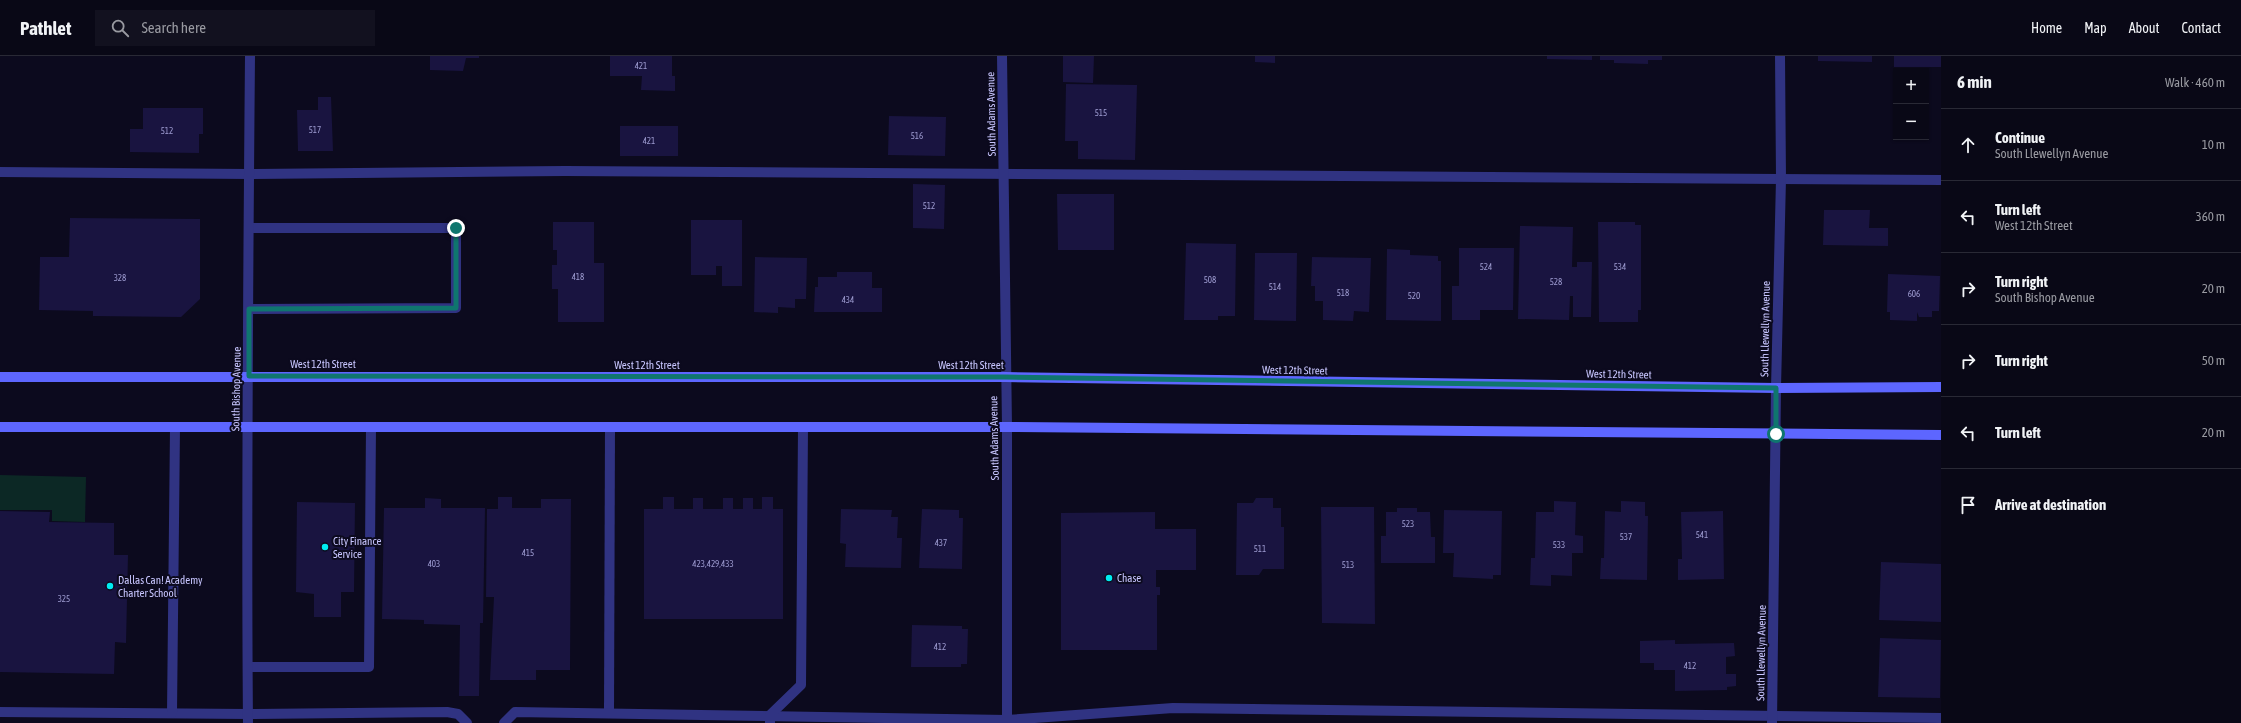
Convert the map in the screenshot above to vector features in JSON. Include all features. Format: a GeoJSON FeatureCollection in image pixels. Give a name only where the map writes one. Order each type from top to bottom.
{"type":"FeatureCollection","features":[{"type":"Feature","properties":{"kind":"main road","name":"West 12th Street"},"geometry":{"type":"LineString","coordinates":[[0,378],[249,376],[1005,377],[1776,388],[1941,387]]}},
{"type":"Feature","properties":{"kind":"main road"},"geometry":{"type":"LineString","coordinates":[[0,427],[1007,427],[1941,435]]}},
{"type":"Feature","properties":{"kind":"street","name":"South Bishop Avenue"},"geometry":{"type":"LineString","coordinates":[[248,718],[247,427],[249,376],[250,56]]}},
{"type":"Feature","properties":{"kind":"street","name":"South Adams Avenue"},"geometry":{"type":"LineString","coordinates":[[1002,56],[1005,377],[1007,427],[1007,721]]}},
{"type":"Feature","properties":{"kind":"street","name":"South Llewellyn Avenue"},"geometry":{"type":"LineString","coordinates":[[1772,719],[1776,388],[1781,179],[1780,56]]}},
{"type":"Feature","properties":{"kind":"street"},"geometry":{"type":"LineString","coordinates":[[0,172],[249,174],[565,171],[1941,180]]}},
{"type":"Feature","properties":{"kind":"street"},"geometry":{"type":"LineString","coordinates":[[249,228],[456,228],[456,308],[249,309]]}},
{"type":"Feature","properties":{"kind":"street"},"geometry":{"type":"LineString","coordinates":[[172,713],[175,427]]}},
{"type":"Feature","properties":{"kind":"street"},"geometry":{"type":"LineString","coordinates":[[248,667],[369,667],[371,427]]}},
{"type":"Feature","properties":{"kind":"street"},"geometry":{"type":"LineString","coordinates":[[609,712],[610,427]]}},
{"type":"Feature","properties":{"kind":"street"},"geometry":{"type":"LineString","coordinates":[[770,719],[801,684],[804,427]]}},
{"type":"Feature","properties":{"kind":"street"},"geometry":{"type":"LineString","coordinates":[[504,723],[515,712],[609,712],[646,718],[1007,721],[1173,708],[1772,719],[1941,718]]}},
{"type":"Feature","properties":{"kind":"street"},"geometry":{"type":"LineString","coordinates":[[0,712],[172,713],[248,718],[447,712],[458,714],[467,723]]}},
{"type":"Feature","properties":{"kind":"green space"},"geometry":{"type":"Polygon","coordinates":[[[0,475],[86,477],[85,522],[52,521],[52,510],[0,510],[0,475]]]}},
{"type":"Feature","properties":{"kind":"building"},"geometry":{"type":"Polygon","coordinates":[[[430,56],[479,56],[479,58],[466,58],[463,71],[430,70],[430,56]]]}},
{"type":"Feature","properties":{"kind":"building"},"geometry":{"type":"Polygon","coordinates":[[[610,56],[672,56],[672,76],[675,76],[675,91],[641,90],[642,76],[610,76],[610,56]]]}},
{"type":"Feature","properties":{"kind":"building"},"geometry":{"type":"Polygon","coordinates":[[[1063,56],[1094,56],[1093,83],[1063,82],[1063,56]]]}},
{"type":"Feature","properties":{"kind":"building"},"geometry":{"type":"Polygon","coordinates":[[[1255,56],[1275,56],[1275,63],[1255,62],[1255,56]]]}},
{"type":"Feature","properties":{"kind":"building"},"geometry":{"type":"Polygon","coordinates":[[[1547,56],[1592,56],[1592,60],[1547,59],[1547,56]]]}},
{"type":"Feature","properties":{"kind":"building"},"geometry":{"type":"Polygon","coordinates":[[[1600,56],[1662,56],[1662,60],[1648,60],[1648,64],[1614,63],[1614,60],[1600,60],[1600,56]]]}},
{"type":"Feature","properties":{"kind":"building"},"geometry":{"type":"Polygon","coordinates":[[[1818,56],[1872,56],[1872,62],[1818,61],[1818,56]]]}},
{"type":"Feature","properties":{"kind":"building"},"geometry":{"type":"Polygon","coordinates":[[[1894,56],[1941,56],[1941,67],[1894,67],[1894,56]]]}},
{"type":"Feature","properties":{"kind":"building"},"geometry":{"type":"Polygon","coordinates":[[[1066,84],[1137,85],[1135,160],[1078,159],[1078,141],[1065,141],[1066,84]]]}},
{"type":"Feature","properties":{"kind":"building"},"geometry":{"type":"Polygon","coordinates":[[[318,97],[331,97],[333,151],[298,151],[297,110],[318,110],[318,97]]]}},
{"type":"Feature","properties":{"kind":"building"},"geometry":{"type":"Polygon","coordinates":[[[143,108],[203,108],[203,134],[199,134],[199,153],[130,152],[130,129],[143,129],[143,108]]]}},
{"type":"Feature","properties":{"kind":"building"},"geometry":{"type":"Polygon","coordinates":[[[889,116],[946,117],[945,156],[888,155],[889,116]]]}},
{"type":"Feature","properties":{"kind":"building"},"geometry":{"type":"Polygon","coordinates":[[[620,126],[678,126],[678,156],[620,156],[620,126]]]}},
{"type":"Feature","properties":{"kind":"building"},"geometry":{"type":"Polygon","coordinates":[[[913,184],[945,185],[944,229],[913,228],[913,184]]]}},
{"type":"Feature","properties":{"kind":"building"},"geometry":{"type":"Polygon","coordinates":[[[1057,194],[1114,194],[1114,250],[1058,250],[1057,194]]]}},
{"type":"Feature","properties":{"kind":"building"},"geometry":{"type":"Polygon","coordinates":[[[1824,210],[1870,210],[1869,228],[1888,228],[1888,246],[1823,245],[1824,210]]]}},
{"type":"Feature","properties":{"kind":"building"},"geometry":{"type":"Polygon","coordinates":[[[70,218],[200,219],[200,299],[181,317],[93,316],[93,311],[39,310],[40,257],[69,257],[70,218]]]}},
{"type":"Feature","properties":{"kind":"building"},"geometry":{"type":"Polygon","coordinates":[[[691,220],[742,220],[742,286],[722,286],[722,266],[716,266],[716,275],[691,275],[691,220]]]}},
{"type":"Feature","properties":{"kind":"building"},"geometry":{"type":"Polygon","coordinates":[[[553,222],[594,222],[594,263],[604,263],[604,322],[558,322],[558,289],[552,289],[552,265],[557,265],[557,250],[553,250],[553,222]]]}},
{"type":"Feature","properties":{"kind":"building"},"geometry":{"type":"Polygon","coordinates":[[[1598,222],[1635,222],[1635,225],[1641,225],[1641,310],[1638,310],[1638,322],[1599,322],[1598,222]]]}},
{"type":"Feature","properties":{"kind":"building"},"geometry":{"type":"Polygon","coordinates":[[[1520,226],[1573,227],[1572,267],[1577,267],[1577,262],[1592,262],[1591,317],[1573,317],[1573,296],[1570,296],[1569,320],[1518,319],[1520,226]]]}},
{"type":"Feature","properties":{"kind":"building"},"geometry":{"type":"Polygon","coordinates":[[[1186,243],[1236,244],[1235,316],[1218,316],[1218,320],[1184,320],[1186,243]]]}},
{"type":"Feature","properties":{"kind":"building"},"geometry":{"type":"Polygon","coordinates":[[[1459,248],[1514,248],[1513,310],[1480,310],[1480,320],[1452,320],[1452,286],[1459,286],[1459,248]]]}},
{"type":"Feature","properties":{"kind":"building"},"geometry":{"type":"Polygon","coordinates":[[[1387,249],[1410,250],[1410,255],[1438,256],[1438,261],[1441,261],[1441,321],[1386,320],[1387,249]]]}},
{"type":"Feature","properties":{"kind":"building"},"geometry":{"type":"Polygon","coordinates":[[[1255,253],[1297,253],[1296,321],[1254,320],[1255,253]]]}},
{"type":"Feature","properties":{"kind":"building"},"geometry":{"type":"Polygon","coordinates":[[[755,257],[807,258],[806,299],[795,299],[795,308],[778,307],[778,313],[754,312],[755,257]]]}},
{"type":"Feature","properties":{"kind":"building"},"geometry":{"type":"Polygon","coordinates":[[[1312,257],[1371,258],[1369,312],[1354,311],[1353,321],[1323,320],[1323,301],[1315,301],[1315,286],[1311,286],[1312,257]]]}},
{"type":"Feature","properties":{"kind":"building"},"geometry":{"type":"Polygon","coordinates":[[[837,272],[872,272],[872,288],[882,288],[882,312],[814,312],[815,287],[818,287],[818,277],[837,277],[837,272]]]}},
{"type":"Feature","properties":{"kind":"building"},"geometry":{"type":"Polygon","coordinates":[[[1888,274],[1940,276],[1939,311],[1932,311],[1932,317],[1919,317],[1917,312],[1917,321],[1890,320],[1890,312],[1887,312],[1888,274]]]}},
{"type":"Feature","properties":{"kind":"building"},"geometry":{"type":"Polygon","coordinates":[[[498,497],[512,497],[512,508],[541,508],[541,499],[571,499],[570,670],[536,670],[536,680],[490,680],[494,597],[486,597],[487,509],[498,509],[498,497]]]}},
{"type":"Feature","properties":{"kind":"building"},"geometry":{"type":"Polygon","coordinates":[[[663,497],[674,497],[674,509],[693,509],[693,498],[703,498],[703,509],[723,509],[723,498],[733,498],[733,509],[743,509],[743,498],[753,498],[753,509],[762,509],[762,497],[773,497],[773,509],[783,509],[783,619],[644,619],[644,509],[663,509],[663,497]]]}},
{"type":"Feature","properties":{"kind":"building"},"geometry":{"type":"Polygon","coordinates":[[[425,498],[441,499],[441,508],[485,508],[483,623],[480,623],[479,696],[459,696],[460,625],[424,624],[424,620],[382,619],[384,508],[425,508],[425,498]]]}},
{"type":"Feature","properties":{"kind":"building"},"geometry":{"type":"Polygon","coordinates":[[[1256,498],[1273,498],[1273,508],[1281,508],[1281,527],[1284,527],[1284,569],[1263,569],[1259,575],[1236,575],[1237,503],[1253,503],[1256,498]]]}},
{"type":"Feature","properties":{"kind":"building"},"geometry":{"type":"Polygon","coordinates":[[[1554,501],[1576,502],[1575,535],[1583,536],[1583,553],[1572,553],[1572,576],[1551,575],[1551,586],[1530,585],[1531,558],[1535,558],[1536,512],[1554,512],[1554,501]]]}},
{"type":"Feature","properties":{"kind":"building"},"geometry":{"type":"Polygon","coordinates":[[[1621,501],[1645,502],[1645,516],[1648,516],[1647,580],[1600,579],[1601,558],[1604,558],[1605,511],[1621,512],[1621,501]]]}},
{"type":"Feature","properties":{"kind":"building","name":"City Finance Service"},"geometry":{"type":"Polygon","coordinates":[[[297,502],[355,503],[354,592],[341,592],[341,617],[314,617],[314,594],[296,592],[297,502]]]}},
{"type":"Feature","properties":{"kind":"building"},"geometry":{"type":"Polygon","coordinates":[[[1321,507],[1374,507],[1375,624],[1322,623],[1321,507]]]}},
{"type":"Feature","properties":{"kind":"building"},"geometry":{"type":"Polygon","coordinates":[[[1397,508],[1417,508],[1417,512],[1430,512],[1431,537],[1435,537],[1435,563],[1381,563],[1381,536],[1386,536],[1386,512],[1397,512],[1397,508]]]}},
{"type":"Feature","properties":{"kind":"building"},"geometry":{"type":"Polygon","coordinates":[[[841,509],[892,510],[891,517],[898,517],[897,538],[902,538],[901,568],[845,567],[846,544],[840,543],[841,509]]]}},
{"type":"Feature","properties":{"kind":"building"},"geometry":{"type":"Polygon","coordinates":[[[922,509],[959,510],[959,518],[963,518],[962,569],[919,568],[922,509]]]}},
{"type":"Feature","properties":{"kind":"building"},"geometry":{"type":"Polygon","coordinates":[[[1444,510],[1502,511],[1501,575],[1493,575],[1493,579],[1453,577],[1454,553],[1443,553],[1444,510]]]}},
{"type":"Feature","properties":{"kind":"building"},"geometry":{"type":"Polygon","coordinates":[[[0,511],[50,512],[49,522],[114,523],[114,555],[128,555],[126,643],[115,642],[114,674],[0,672],[0,511]]]}},
{"type":"Feature","properties":{"kind":"building"},"geometry":{"type":"Polygon","coordinates":[[[1723,511],[1724,579],[1678,580],[1678,559],[1682,559],[1681,512],[1723,511]]]}},
{"type":"Feature","properties":{"kind":"building","name":"Chase"},"geometry":{"type":"Polygon","coordinates":[[[1155,512],[1155,529],[1196,529],[1196,570],[1156,570],[1156,587],[1160,587],[1160,595],[1157,595],[1157,650],[1061,650],[1061,513],[1155,512]]]}},
{"type":"Feature","properties":{"kind":"building"},"geometry":{"type":"Polygon","coordinates":[[[1881,562],[1941,564],[1941,622],[1879,620],[1881,562]]]}},
{"type":"Feature","properties":{"kind":"building"},"geometry":{"type":"Polygon","coordinates":[[[912,625],[962,626],[962,629],[968,629],[967,664],[961,664],[961,667],[911,667],[912,625]]]}},
{"type":"Feature","properties":{"kind":"building"},"geometry":{"type":"Polygon","coordinates":[[[1880,638],[1941,640],[1940,698],[1878,697],[1880,638]]]}},
{"type":"Feature","properties":{"kind":"building"},"geometry":{"type":"Polygon","coordinates":[[[1675,640],[1675,644],[1734,643],[1735,656],[1726,657],[1726,674],[1736,674],[1736,686],[1727,687],[1727,690],[1675,691],[1675,670],[1654,670],[1654,663],[1640,663],[1640,641],[1675,640]]]}},
{"type":"Feature","properties":{"kind":"place","name":"City Finance Service"},"geometry":{"type":"Point","coordinates":[325,547]}},
{"type":"Feature","properties":{"kind":"place","name":"Chase"},"geometry":{"type":"Point","coordinates":[1109,578]}},
{"type":"Feature","properties":{"kind":"place","name":"Dallas Can! Academy Charter School"},"geometry":{"type":"Point","coordinates":[110,586]}},
{"type":"Feature","properties":{"kind":"route"},"geometry":{"type":"LineString","coordinates":[[456,228],[456,308],[249,309],[249,376],[1005,377],[1776,388],[1776,434]]}}]}
